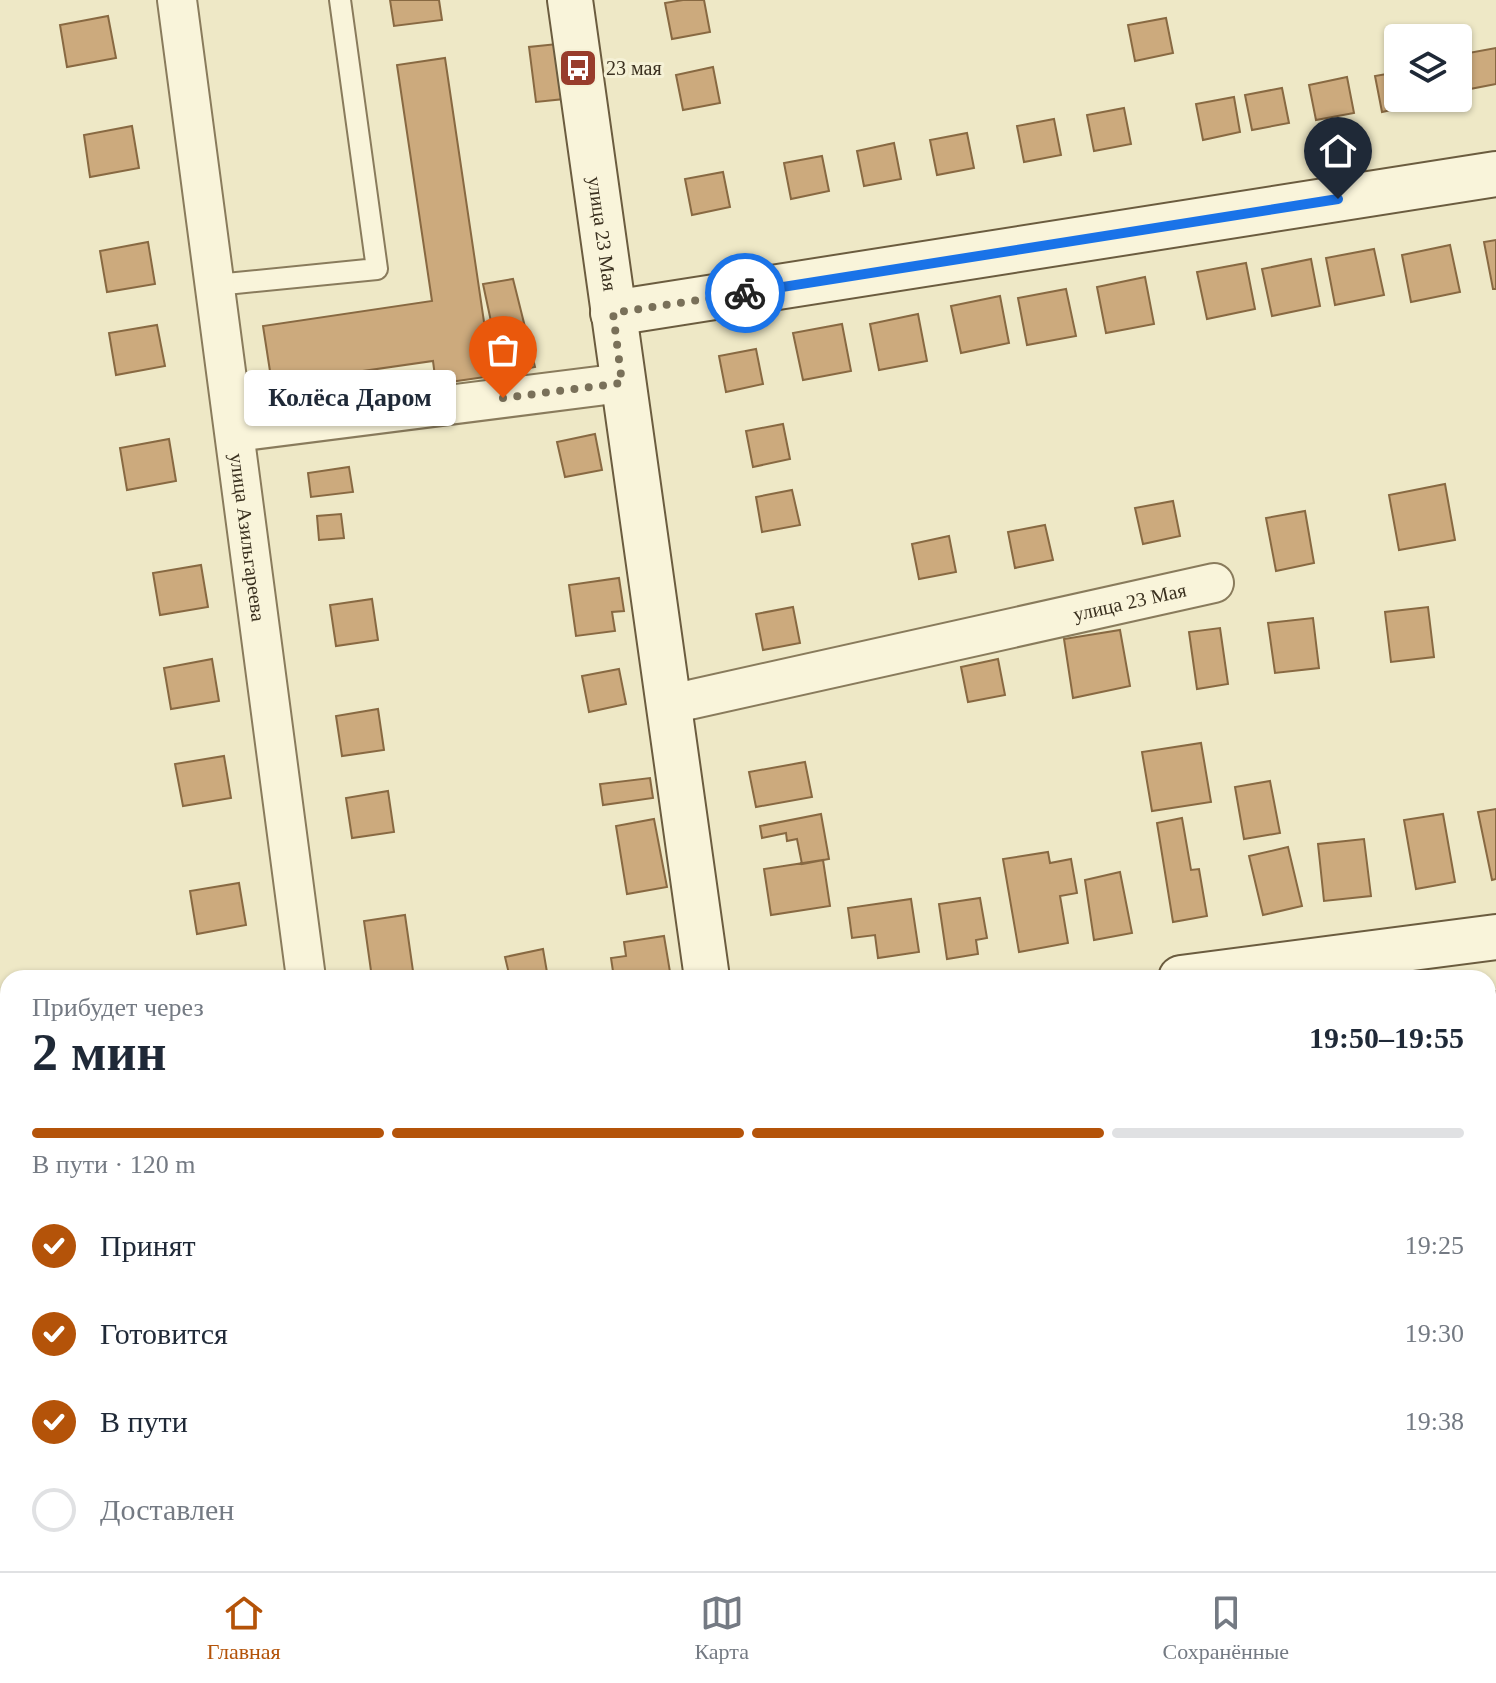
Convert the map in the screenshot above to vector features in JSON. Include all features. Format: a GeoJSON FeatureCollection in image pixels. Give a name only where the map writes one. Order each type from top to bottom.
{"type":"FeatureCollection","features":[{"type":"Feature","properties":{"kind":"main road","name":"улица 23 Мая"},"geometry":{"type":"LineString","coordinates":[[570,0],[706,970]]}},
{"type":"Feature","properties":{"kind":"main road"},"geometry":{"type":"LineString","coordinates":[[613,313],[1496,174]]}},
{"type":"Feature","properties":{"kind":"main road"},"geometry":{"type":"LineString","coordinates":[[1242,970],[1496,937]]}},
{"type":"Feature","properties":{"kind":"street","name":"улица Азильгареева"},"geometry":{"type":"LineString","coordinates":[[177,0],[305,970]]}},
{"type":"Feature","properties":{"kind":"street"},"geometry":{"type":"LineString","coordinates":[[236,432],[622,383]]}},
{"type":"Feature","properties":{"kind":"street","name":"улица 23 Мая"},"geometry":{"type":"LineString","coordinates":[[671,704],[1214,583]]}},
{"type":"Feature","properties":{"kind":"lane"},"geometry":{"type":"LineString","coordinates":[[216,285],[377,269],[340,0]]}},
{"type":"Feature","properties":{"kind":"building"},"geometry":{"type":"Polygon","coordinates":[[[390,0],[439,0],[442,20],[394,26],[390,0]]]}},
{"type":"Feature","properties":{"kind":"building"},"geometry":{"type":"Polygon","coordinates":[[[704,0],[710,32],[672,39],[665,3],[704,0]]]}},
{"type":"Feature","properties":{"kind":"building"},"geometry":{"type":"Polygon","coordinates":[[[108,16],[116,58],[67,67],[60,25],[108,16]]]}},
{"type":"Feature","properties":{"kind":"building"},"geometry":{"type":"Polygon","coordinates":[[[1166,18],[1173,53],[1135,61],[1128,25],[1166,18]]]}},
{"type":"Feature","properties":{"kind":"building"},"geometry":{"type":"Polygon","coordinates":[[[557,44],[564,99],[536,102],[529,47],[557,44]]]}},
{"type":"Feature","properties":{"kind":"building"},"geometry":{"type":"Polygon","coordinates":[[[1496,48],[1496,84],[1472,89],[1472,52],[1496,48]]]}},
{"type":"Feature","properties":{"kind":"building"},"geometry":{"type":"Polygon","coordinates":[[[445,58],[492,376],[436,384],[433,361],[272,384],[263,326],[432,301],[397,65],[445,58]]]}},
{"type":"Feature","properties":{"kind":"building"},"geometry":{"type":"Polygon","coordinates":[[[713,67],[720,103],[683,110],[676,75],[713,67]]]}},
{"type":"Feature","properties":{"kind":"building"},"geometry":{"type":"Polygon","coordinates":[[[1384,74],[1384,112],[1382,112],[1375,76],[1384,74]]]}},
{"type":"Feature","properties":{"kind":"building"},"geometry":{"type":"Polygon","coordinates":[[[1347,77],[1354,113],[1316,120],[1309,85],[1347,77]]]}},
{"type":"Feature","properties":{"kind":"building"},"geometry":{"type":"Polygon","coordinates":[[[1282,88],[1289,123],[1252,130],[1245,95],[1282,88]]]}},
{"type":"Feature","properties":{"kind":"building"},"geometry":{"type":"Polygon","coordinates":[[[1234,97],[1240,132],[1203,140],[1196,104],[1234,97]]]}},
{"type":"Feature","properties":{"kind":"building"},"geometry":{"type":"Polygon","coordinates":[[[1124,108],[1131,144],[1094,151],[1087,115],[1124,108]]]}},
{"type":"Feature","properties":{"kind":"building"},"geometry":{"type":"Polygon","coordinates":[[[1054,119],[1061,155],[1024,162],[1017,126],[1054,119]]]}},
{"type":"Feature","properties":{"kind":"building"},"geometry":{"type":"Polygon","coordinates":[[[132,126],[139,168],[90,177],[84,135],[132,126]]]}},
{"type":"Feature","properties":{"kind":"building"},"geometry":{"type":"Polygon","coordinates":[[[967,133],[974,168],[937,175],[930,140],[967,133]]]}},
{"type":"Feature","properties":{"kind":"building"},"geometry":{"type":"Polygon","coordinates":[[[894,143],[901,179],[864,186],[857,151],[894,143]]]}},
{"type":"Feature","properties":{"kind":"building"},"geometry":{"type":"Polygon","coordinates":[[[822,156],[829,191],[791,199],[784,163],[822,156]]]}},
{"type":"Feature","properties":{"kind":"building"},"geometry":{"type":"Polygon","coordinates":[[[723,172],[730,207],[692,215],[685,179],[723,172]]]}},
{"type":"Feature","properties":{"kind":"building"},"geometry":{"type":"Polygon","coordinates":[[[1496,240],[1496,289],[1493,289],[1484,242],[1496,240]]]}},
{"type":"Feature","properties":{"kind":"building"},"geometry":{"type":"Polygon","coordinates":[[[148,242],[155,284],[107,292],[100,251],[148,242]]]}},
{"type":"Feature","properties":{"kind":"building"},"geometry":{"type":"Polygon","coordinates":[[[1450,245],[1460,292],[1411,302],[1402,255],[1450,245]]]}},
{"type":"Feature","properties":{"kind":"building"},"geometry":{"type":"Polygon","coordinates":[[[1374,249],[1384,295],[1335,305],[1326,258],[1374,249]]]}},
{"type":"Feature","properties":{"kind":"building"},"geometry":{"type":"Polygon","coordinates":[[[1311,259],[1320,306],[1272,316],[1262,269],[1311,259]]]}},
{"type":"Feature","properties":{"kind":"building"},"geometry":{"type":"Polygon","coordinates":[[[1246,263],[1255,309],[1207,319],[1197,272],[1246,263]]]}},
{"type":"Feature","properties":{"kind":"building"},"geometry":{"type":"Polygon","coordinates":[[[1145,277],[1154,324],[1106,333],[1097,287],[1145,277]]]}},
{"type":"Feature","properties":{"kind":"building"},"geometry":{"type":"Polygon","coordinates":[[[513,279],[535,367],[502,373],[483,284],[513,279]]]}},
{"type":"Feature","properties":{"kind":"building"},"geometry":{"type":"Polygon","coordinates":[[[1066,289],[1076,336],[1027,345],[1018,298],[1066,289]]]}},
{"type":"Feature","properties":{"kind":"building"},"geometry":{"type":"Polygon","coordinates":[[[1000,296],[1009,343],[961,353],[951,306],[1000,296]]]}},
{"type":"Feature","properties":{"kind":"building"},"geometry":{"type":"Polygon","coordinates":[[[918,314],[927,361],[879,370],[870,324],[918,314]]]}},
{"type":"Feature","properties":{"kind":"building"},"geometry":{"type":"Polygon","coordinates":[[[842,324],[851,371],[803,380],[793,333],[842,324]]]}},
{"type":"Feature","properties":{"kind":"building"},"geometry":{"type":"Polygon","coordinates":[[[157,325],[165,366],[116,375],[109,333],[157,325]]]}},
{"type":"Feature","properties":{"kind":"building"},"geometry":{"type":"Polygon","coordinates":[[[756,349],[763,384],[726,392],[719,356],[756,349]]]}},
{"type":"Feature","properties":{"kind":"building"},"geometry":{"type":"Polygon","coordinates":[[[783,424],[790,459],[753,467],[746,431],[783,424]]]}},
{"type":"Feature","properties":{"kind":"building"},"geometry":{"type":"Polygon","coordinates":[[[595,434],[602,470],[565,477],[557,442],[595,434]]]}},
{"type":"Feature","properties":{"kind":"building"},"geometry":{"type":"Polygon","coordinates":[[[169,439],[176,481],[127,490],[120,448],[169,439]]]}},
{"type":"Feature","properties":{"kind":"building"},"geometry":{"type":"Polygon","coordinates":[[[349,467],[353,492],[311,497],[308,473],[349,467]]]}},
{"type":"Feature","properties":{"kind":"building"},"geometry":{"type":"Polygon","coordinates":[[[1445,484],[1455,540],[1399,550],[1389,495],[1445,484]]]}},
{"type":"Feature","properties":{"kind":"building"},"geometry":{"type":"Polygon","coordinates":[[[792,490],[800,525],[762,532],[756,497],[792,490]]]}},
{"type":"Feature","properties":{"kind":"building"},"geometry":{"type":"Polygon","coordinates":[[[1173,501],[1180,536],[1143,544],[1135,508],[1173,501]]]}},
{"type":"Feature","properties":{"kind":"building"},"geometry":{"type":"Polygon","coordinates":[[[1305,511],[1314,563],[1276,571],[1266,518],[1305,511]]]}},
{"type":"Feature","properties":{"kind":"building"},"geometry":{"type":"Polygon","coordinates":[[[341,514],[344,538],[319,540],[317,516],[341,514]]]}},
{"type":"Feature","properties":{"kind":"building"},"geometry":{"type":"Polygon","coordinates":[[[1045,525],[1053,560],[1015,568],[1008,532],[1045,525]]]}},
{"type":"Feature","properties":{"kind":"building"},"geometry":{"type":"Polygon","coordinates":[[[949,536],[956,572],[919,579],[912,544],[949,536]]]}},
{"type":"Feature","properties":{"kind":"building"},"geometry":{"type":"Polygon","coordinates":[[[201,565],[208,607],[160,615],[153,573],[201,565]]]}},
{"type":"Feature","properties":{"kind":"building"},"geometry":{"type":"Polygon","coordinates":[[[619,578],[624,611],[612,612],[615,631],[576,636],[569,585],[619,578]]]}},
{"type":"Feature","properties":{"kind":"building"},"geometry":{"type":"Polygon","coordinates":[[[372,599],[378,640],[336,646],[330,605],[372,599]]]}},
{"type":"Feature","properties":{"kind":"building"},"geometry":{"type":"Polygon","coordinates":[[[793,607],[800,643],[763,650],[756,614],[793,607]]]}},
{"type":"Feature","properties":{"kind":"building"},"geometry":{"type":"Polygon","coordinates":[[[1428,607],[1434,657],[1391,662],[1385,612],[1428,607]]]}},
{"type":"Feature","properties":{"kind":"building"},"geometry":{"type":"Polygon","coordinates":[[[1313,618],[1319,668],[1275,673],[1268,623],[1313,618]]]}},
{"type":"Feature","properties":{"kind":"building"},"geometry":{"type":"Polygon","coordinates":[[[1220,628],[1228,684],[1197,689],[1189,632],[1220,628]]]}},
{"type":"Feature","properties":{"kind":"building"},"geometry":{"type":"Polygon","coordinates":[[[1120,630],[1130,686],[1073,698],[1064,639],[1120,630]]]}},
{"type":"Feature","properties":{"kind":"building"},"geometry":{"type":"Polygon","coordinates":[[[212,659],[219,701],[171,709],[164,668],[212,659]]]}},
{"type":"Feature","properties":{"kind":"building"},"geometry":{"type":"Polygon","coordinates":[[[998,659],[1005,695],[968,702],[961,667],[998,659]]]}},
{"type":"Feature","properties":{"kind":"building"},"geometry":{"type":"Polygon","coordinates":[[[619,669],[626,704],[589,712],[582,676],[619,669]]]}},
{"type":"Feature","properties":{"kind":"building"},"geometry":{"type":"Polygon","coordinates":[[[378,709],[384,750],[342,756],[336,716],[378,709]]]}},
{"type":"Feature","properties":{"kind":"building"},"geometry":{"type":"Polygon","coordinates":[[[1201,743],[1211,802],[1152,811],[1142,752],[1201,743]]]}},
{"type":"Feature","properties":{"kind":"building"},"geometry":{"type":"Polygon","coordinates":[[[224,756],[231,798],[183,806],[175,764],[224,756]]]}},
{"type":"Feature","properties":{"kind":"building"},"geometry":{"type":"Polygon","coordinates":[[[805,762],[812,797],[756,807],[749,772],[805,762]]]}},
{"type":"Feature","properties":{"kind":"building"},"geometry":{"type":"Polygon","coordinates":[[[650,778],[653,798],[603,805],[600,784],[650,778]]]}},
{"type":"Feature","properties":{"kind":"building"},"geometry":{"type":"Polygon","coordinates":[[[1270,781],[1280,833],[1244,839],[1235,787],[1270,781]]]}},
{"type":"Feature","properties":{"kind":"building"},"geometry":{"type":"Polygon","coordinates":[[[388,791],[394,832],[352,838],[346,798],[388,791]]]}},
{"type":"Feature","properties":{"kind":"building"},"geometry":{"type":"Polygon","coordinates":[[[1496,809],[1496,879],[1492,880],[1478,812],[1496,809]]]}},
{"type":"Feature","properties":{"kind":"building"},"geometry":{"type":"Polygon","coordinates":[[[821,814],[829,859],[802,864],[797,839],[787,841],[786,833],[762,838],[760,826],[821,814]]]}},
{"type":"Feature","properties":{"kind":"building"},"geometry":{"type":"Polygon","coordinates":[[[1443,814],[1455,882],[1416,889],[1404,820],[1443,814]]]}},
{"type":"Feature","properties":{"kind":"building"},"geometry":{"type":"Polygon","coordinates":[[[1182,818],[1191,870],[1199,869],[1207,916],[1173,922],[1157,823],[1182,818]]]}},
{"type":"Feature","properties":{"kind":"building"},"geometry":{"type":"Polygon","coordinates":[[[654,819],[667,887],[627,894],[616,826],[654,819]]]}},
{"type":"Feature","properties":{"kind":"building"},"geometry":{"type":"Polygon","coordinates":[[[1364,839],[1371,896],[1324,901],[1318,844],[1364,839]]]}},
{"type":"Feature","properties":{"kind":"building"},"geometry":{"type":"Polygon","coordinates":[[[1288,847],[1302,906],[1263,915],[1249,856],[1288,847]]]}},
{"type":"Feature","properties":{"kind":"building"},"geometry":{"type":"Polygon","coordinates":[[[1048,852],[1050,863],[1071,859],[1077,893],[1060,896],[1068,943],[1019,952],[1003,859],[1048,852]]]}},
{"type":"Feature","properties":{"kind":"building"},"geometry":{"type":"Polygon","coordinates":[[[823,860],[830,906],[771,915],[764,869],[823,860]]]}},
{"type":"Feature","properties":{"kind":"building"},"geometry":{"type":"Polygon","coordinates":[[[1120,872],[1132,933],[1094,940],[1085,880],[1120,872]]]}},
{"type":"Feature","properties":{"kind":"building"},"geometry":{"type":"Polygon","coordinates":[[[239,883],[246,925],[197,934],[190,891],[239,883]]]}},
{"type":"Feature","properties":{"kind":"building"},"geometry":{"type":"Polygon","coordinates":[[[980,898],[987,938],[976,940],[978,954],[947,959],[939,904],[980,898]]]}},
{"type":"Feature","properties":{"kind":"building"},"geometry":{"type":"Polygon","coordinates":[[[911,899],[919,952],[878,958],[875,935],[852,938],[848,908],[911,899]]]}},
{"type":"Feature","properties":{"kind":"building"},"geometry":{"type":"Polygon","coordinates":[[[405,915],[413,970],[371,970],[364,921],[405,915]]]}},
{"type":"Feature","properties":{"kind":"building"},"geometry":{"type":"Polygon","coordinates":[[[664,936],[670,970],[613,970],[611,958],[626,956],[624,942],[664,936]]]}},
{"type":"Feature","properties":{"kind":"building"},"geometry":{"type":"Polygon","coordinates":[[[543,949],[547,970],[508,970],[505,957],[543,949]]]}},
{"type":"Feature","properties":{"kind":"way so far"},"geometry":{"type":"LineString","coordinates":[[503,398],[622,383],[613,313],[745,293]]}},
{"type":"Feature","properties":{"kind":"place","name":"23 мая"},"geometry":{"type":"Point","coordinates":[578,68]}},
{"type":"Feature","properties":{"kind":"place","name":"Колёса Даром"},"geometry":{"type":"Point","coordinates":[503,398]}},
{"type":"Feature","properties":{"kind":"route"},"geometry":{"type":"LineString","coordinates":[[745,293],[1338,199]]}}]}
